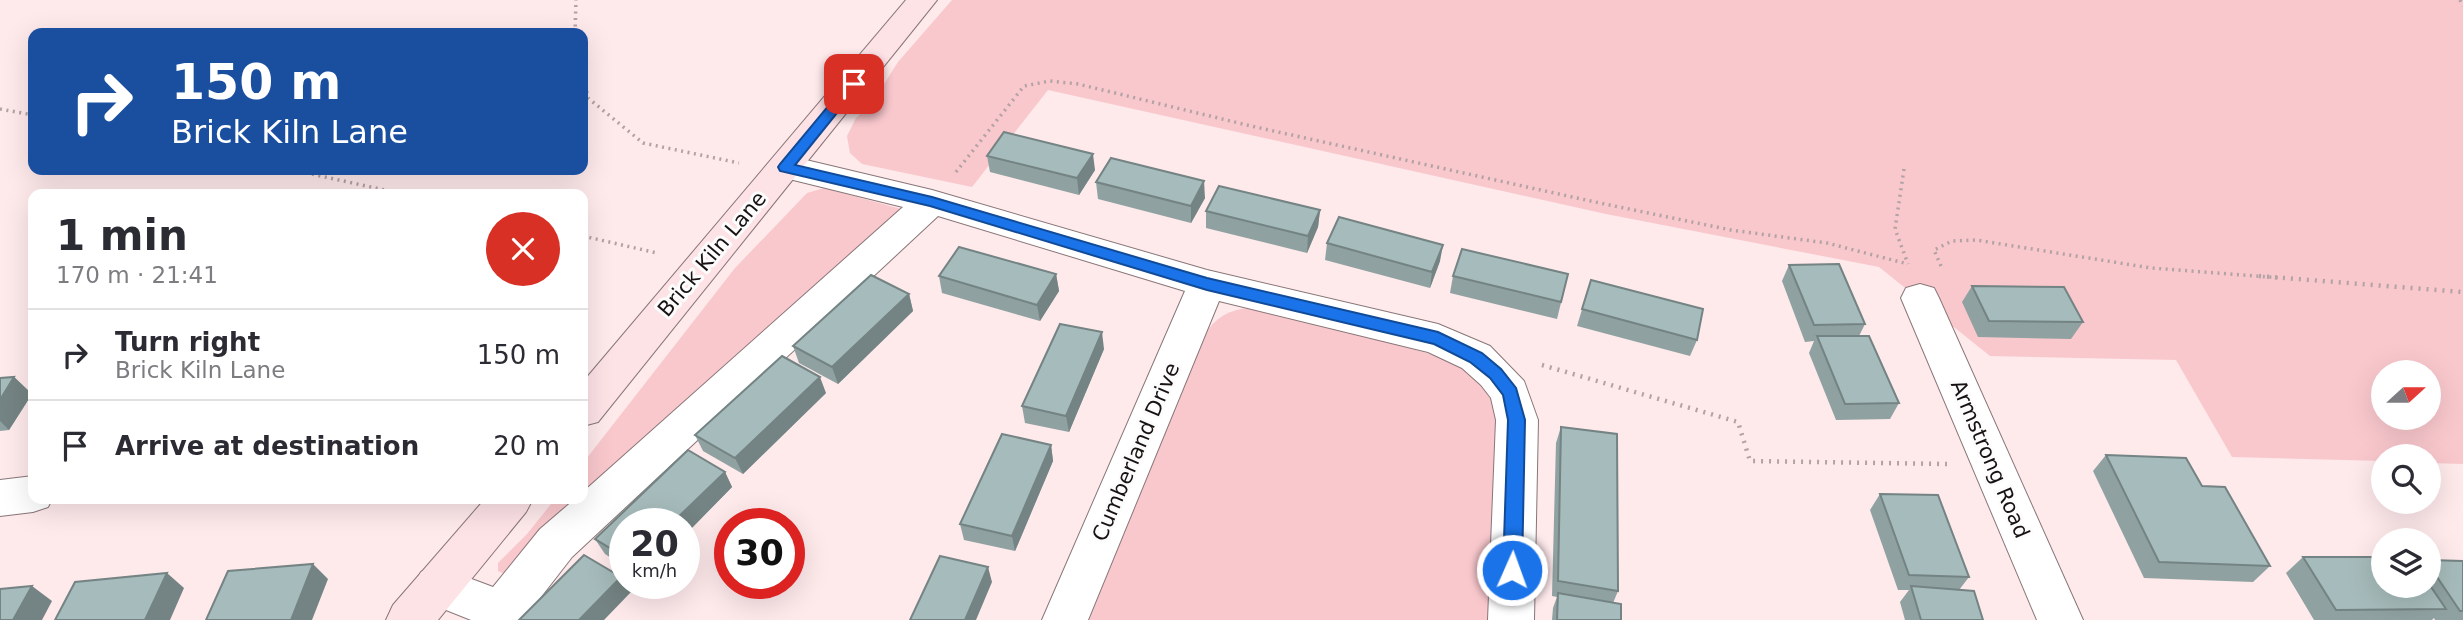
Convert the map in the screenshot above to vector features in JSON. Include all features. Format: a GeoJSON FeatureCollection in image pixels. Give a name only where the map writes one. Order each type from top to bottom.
{"type":"FeatureCollection","features":[{"type":"Feature","properties":{"kind":"street","name":"Brick Kiln Lane"},"geometry":{"type":"LineString","coordinates":[[588,404],[922,0]]}},
{"type":"Feature","properties":{"kind":"street"},"geometry":{"type":"LineString","coordinates":[[785,167],[932,202],[1207,284],[1438,339],[1476,357],[1510,392],[1517,420],[1511,620]]}},
{"type":"Feature","properties":{"kind":"street"},"geometry":{"type":"LineString","coordinates":[[423,603],[498,616],[556,543],[932,202]]}},
{"type":"Feature","properties":{"kind":"street","name":"Armstrong Road"},"geometry":{"type":"LineString","coordinates":[[1914,281],[2060,620]]}},
{"type":"Feature","properties":{"kind":"street","name":"Cumberland Drive"},"geometry":{"type":"LineString","coordinates":[[1065,620],[1207,284]]}},
{"type":"Feature","properties":{"kind":"street"},"geometry":{"type":"LineString","coordinates":[[0,498],[28,495]]}},
{"type":"Feature","properties":{"kind":"street"},"geometry":{"type":"LineString","coordinates":[[423,603],[507,504]]}},
{"type":"Feature","properties":{"kind":"path"},"geometry":{"type":"LineString","coordinates":[[575,28],[576,0]]}},
{"type":"Feature","properties":{"kind":"path"},"geometry":{"type":"LineString","coordinates":[[2460,0],[2463,6]]}},
{"type":"Feature","properties":{"kind":"path"},"geometry":{"type":"LineString","coordinates":[[932,202],[1024,86],[1050,81],[1079,84],[1251,126],[1595,202],[1731,230],[1828,243],[1954,300],[1934,250],[1952,241],[1976,240],[2151,268],[2463,292]]}},
{"type":"Feature","properties":{"kind":"path"},"geometry":{"type":"LineString","coordinates":[[588,97],[643,143],[748,164],[785,167]]}},
{"type":"Feature","properties":{"kind":"path"},"geometry":{"type":"LineString","coordinates":[[0,109],[28,113]]}},
{"type":"Feature","properties":{"kind":"path"},"geometry":{"type":"LineString","coordinates":[[1904,169],[1895,229],[1914,281]]}},
{"type":"Feature","properties":{"kind":"path"},"geometry":{"type":"LineString","coordinates":[[316,175],[380,189]]}},
{"type":"Feature","properties":{"kind":"path"},"geometry":{"type":"LineString","coordinates":[[588,237],[657,253]]}},
{"type":"Feature","properties":{"kind":"path"},"geometry":{"type":"LineString","coordinates":[[1495,374],[1526,360],[1738,422],[1750,461],[1955,464]]}},
{"type":"Feature","properties":{"kind":"shaded area"},"geometry":{"type":"Polygon","coordinates":[[[952,0],[2463,0],[2463,464],[2441,463],[2441,444],[2371,444],[2371,461],[2232,457],[2176,360],[1990,356],[1879,267],[1606,214],[1048,90],[972,187],[862,164],[850,153],[847,136],[856,118],[872,103],[898,62],[952,0]]]}},
{"type":"Feature","properties":{"kind":"shaded area"},"geometry":{"type":"Polygon","coordinates":[[[824,188],[905,210],[588,493],[588,457],[735,268],[807,193],[824,188]]]}},
{"type":"Feature","properties":{"kind":"shaded area"},"geometry":{"type":"Polygon","coordinates":[[[1256,307],[1445,358],[1466,368],[1482,380],[1492,395],[1500,418],[1489,620],[1088,620],[1205,334],[1215,322],[1227,314],[1256,307]]]}},
{"type":"Feature","properties":{"kind":"shaded area"},"geometry":{"type":"Polygon","coordinates":[[[551,504],[577,504],[517,571],[505,574],[498,571],[498,563],[527,534],[551,504]]]}},
{"type":"Feature","properties":{"kind":"building"},"geometry":{"type":"Polygon","coordinates":[[[1004,132],[1093,154],[1077,178],[987,156],[1004,132]]]}},
{"type":"Feature","properties":{"kind":"building"},"geometry":{"type":"Polygon","coordinates":[[[1111,158],[1204,181],[1191,206],[1096,182],[1111,158]]]}},
{"type":"Feature","properties":{"kind":"building"},"geometry":{"type":"Polygon","coordinates":[[[1219,186],[1320,210],[1308,236],[1206,211],[1219,186]]]}},
{"type":"Feature","properties":{"kind":"building"},"geometry":{"type":"Polygon","coordinates":[[[1339,217],[1443,245],[1432,272],[1327,243],[1339,217]]]}},
{"type":"Feature","properties":{"kind":"building"},"geometry":{"type":"Polygon","coordinates":[[[959,247],[1056,274],[1037,305],[939,276],[959,247]]]}},
{"type":"Feature","properties":{"kind":"building"},"geometry":{"type":"Polygon","coordinates":[[[1462,249],[1568,274],[1561,302],[1453,276],[1462,249]]]}},
{"type":"Feature","properties":{"kind":"building"},"geometry":{"type":"Polygon","coordinates":[[[1839,264],[1865,324],[1814,325],[1789,265],[1839,264]]]}},
{"type":"Feature","properties":{"kind":"building"},"geometry":{"type":"Polygon","coordinates":[[[871,275],[909,294],[832,367],[793,346],[871,275]]]}},
{"type":"Feature","properties":{"kind":"building"},"geometry":{"type":"Polygon","coordinates":[[[1591,280],[1703,309],[1697,340],[1582,309],[1591,280]]]}},
{"type":"Feature","properties":{"kind":"building"},"geometry":{"type":"Polygon","coordinates":[[[1972,286],[2064,287],[2083,322],[1989,321],[1972,286]]]}},
{"type":"Feature","properties":{"kind":"building"},"geometry":{"type":"Polygon","coordinates":[[[1060,324],[1102,332],[1066,416],[1022,406],[1060,324]]]}},
{"type":"Feature","properties":{"kind":"building"},"geometry":{"type":"Polygon","coordinates":[[[1817,336],[1869,336],[1899,403],[1845,404],[1817,336]]]}},
{"type":"Feature","properties":{"kind":"building"},"geometry":{"type":"Polygon","coordinates":[[[782,356],[820,377],[735,458],[695,435],[782,356]]]}},
{"type":"Feature","properties":{"kind":"building"},"geometry":{"type":"Polygon","coordinates":[[[14,377],[0,400],[0,378],[14,377]]]}},
{"type":"Feature","properties":{"kind":"building"},"geometry":{"type":"Polygon","coordinates":[[[1561,427],[1617,434],[1618,591],[1558,581],[1561,427]]]}},
{"type":"Feature","properties":{"kind":"building"},"geometry":{"type":"Polygon","coordinates":[[[1002,434],[1051,445],[1012,536],[960,524],[1002,434]]]}},
{"type":"Feature","properties":{"kind":"building"},"geometry":{"type":"Polygon","coordinates":[[[688,450],[725,472],[688,508],[627,508],[688,450]]]}},
{"type":"Feature","properties":{"kind":"building"},"geometry":{"type":"Polygon","coordinates":[[[2106,455],[2186,458],[2202,486],[2225,487],[2270,566],[2159,562],[2106,455]]]}},
{"type":"Feature","properties":{"kind":"building"},"geometry":{"type":"Polygon","coordinates":[[[1880,494],[1938,495],[1969,577],[1909,575],[1880,494]]]}},
{"type":"Feature","properties":{"kind":"building"},"geometry":{"type":"Polygon","coordinates":[[[609,526],[609,547],[595,539],[609,526]]]}},
{"type":"Feature","properties":{"kind":"building"},"geometry":{"type":"Polygon","coordinates":[[[584,555],[609,570],[609,589],[579,620],[519,620],[584,555]]]}},
{"type":"Feature","properties":{"kind":"building"},"geometry":{"type":"Polygon","coordinates":[[[940,556],[988,567],[965,620],[910,620],[940,556]]]}},
{"type":"Feature","properties":{"kind":"building"},"geometry":{"type":"Polygon","coordinates":[[[2303,557],[2371,557],[2371,598],[2439,598],[2446,609],[2336,610],[2303,557]]]}},
{"type":"Feature","properties":{"kind":"building"},"geometry":{"type":"Polygon","coordinates":[[[2441,560],[2463,561],[2463,611],[2460,611],[2441,583],[2441,560]]]}},
{"type":"Feature","properties":{"kind":"building"},"geometry":{"type":"Polygon","coordinates":[[[313,564],[291,620],[206,620],[228,571],[313,564]]]}},
{"type":"Feature","properties":{"kind":"building"},"geometry":{"type":"Polygon","coordinates":[[[167,573],[145,620],[55,620],[75,582],[167,573]]]}},
{"type":"Feature","properties":{"kind":"building"},"geometry":{"type":"Polygon","coordinates":[[[32,586],[13,620],[0,620],[0,589],[32,586]]]}},
{"type":"Feature","properties":{"kind":"building"},"geometry":{"type":"Polygon","coordinates":[[[1911,586],[1974,591],[1983,620],[1921,620],[1911,586]]]}},
{"type":"Feature","properties":{"kind":"building"},"geometry":{"type":"Polygon","coordinates":[[[1558,593],[1621,604],[1621,620],[1557,620],[1558,593]]]}},
{"type":"Feature","properties":{"kind":"route"},"geometry":{"type":"LineString","coordinates":[[854,84],[785,167],[932,202],[1207,284],[1438,339],[1476,357],[1510,392],[1517,420],[1512,570]]}}]}
